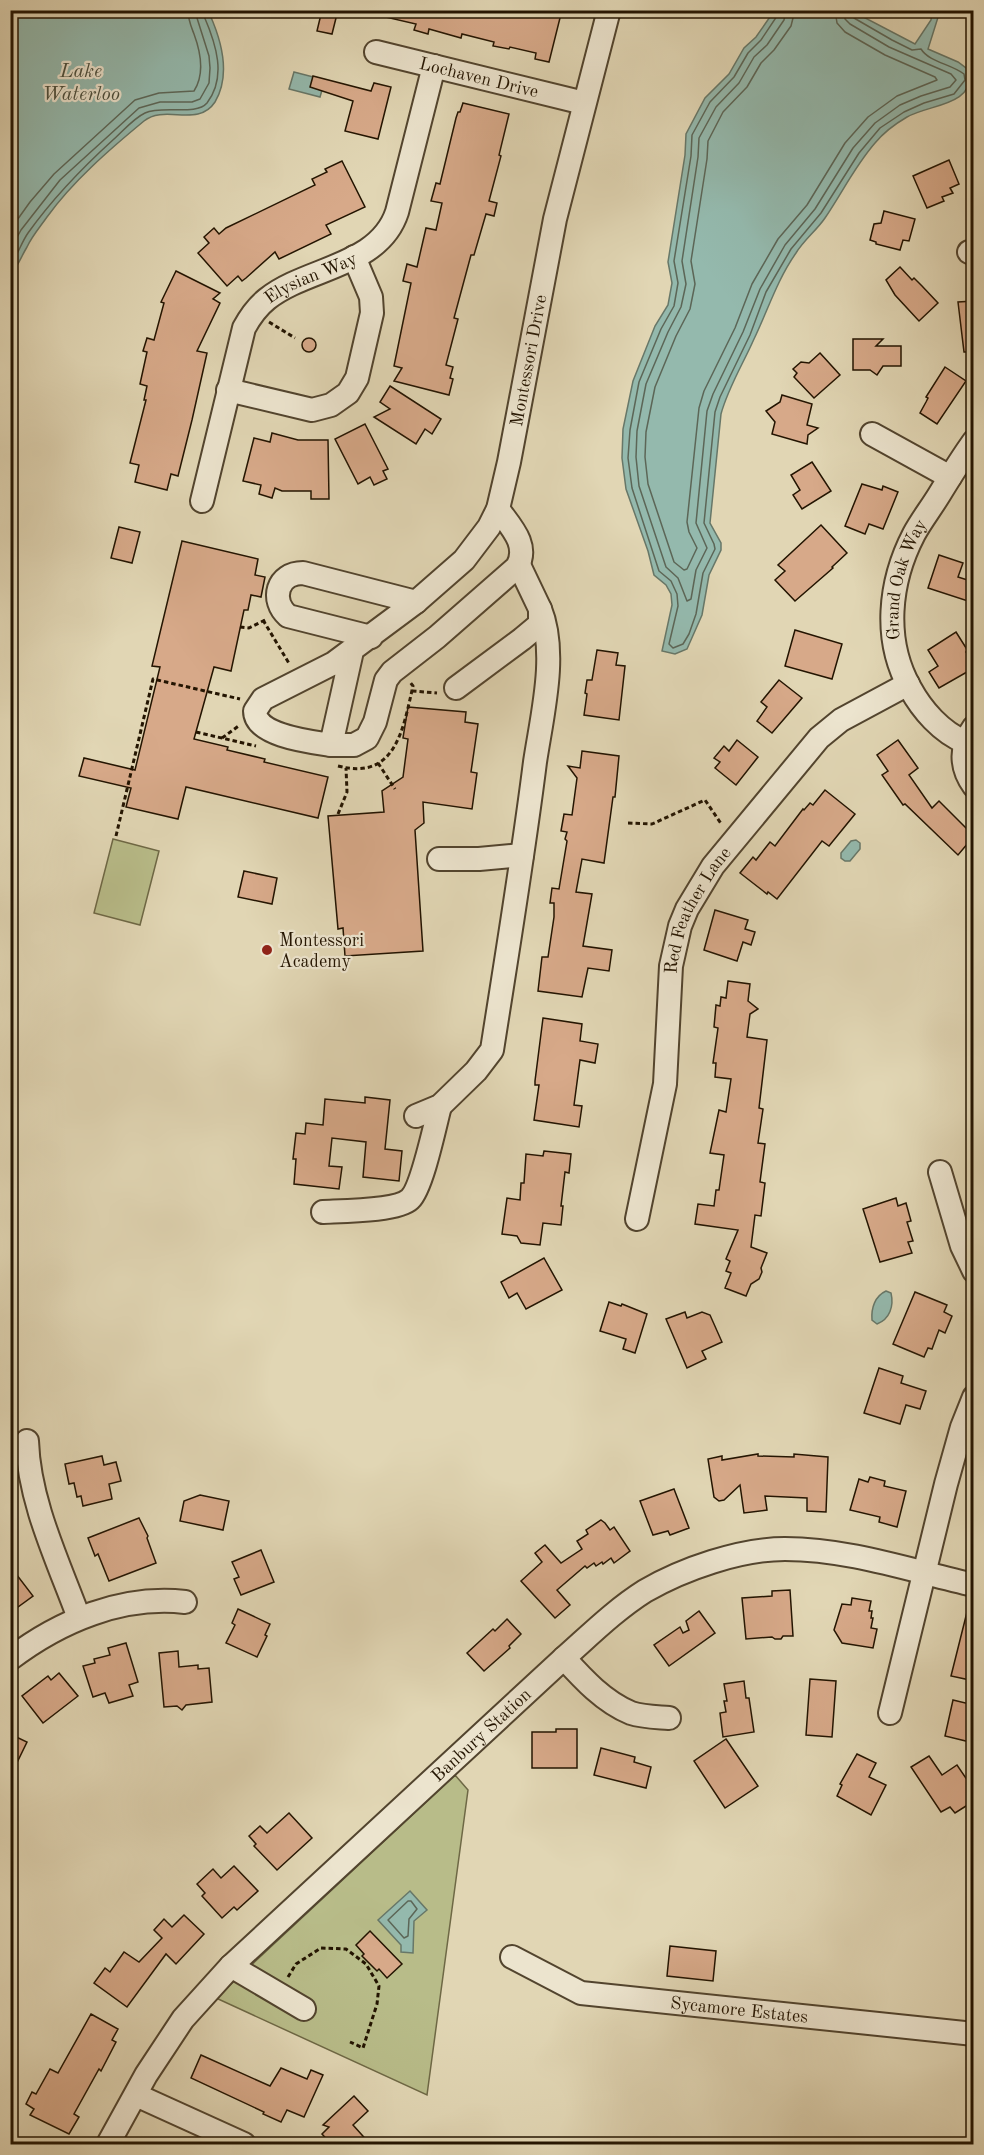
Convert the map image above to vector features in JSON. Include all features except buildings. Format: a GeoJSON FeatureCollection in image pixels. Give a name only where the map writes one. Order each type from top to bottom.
{"type":"FeatureCollection","features":[{"type":"Feature","properties":{"kind":"street","name":"Montessori Drive"},"geometry":{"type":"LineString","coordinates":[[259,703],[334,663],[371,637],[447,577],[485,535],[498,508],[509,462],[555,219],[609,10]]}},
{"type":"Feature","properties":{"kind":"street","name":"Lochaven Drive"},"geometry":{"type":"LineString","coordinates":[[376,52],[584,103]]}},
{"type":"Feature","properties":{"kind":"street","name":"Elysian Way"},"geometry":{"type":"LineString","coordinates":[[202,501],[242,333],[252,314],[274,294],[354,257],[369,249],[382,238],[396,215],[434,66]]}},
{"type":"Feature","properties":{"kind":"street"},"geometry":{"type":"LineString","coordinates":[[228,390],[312,410],[331,405],[348,393],[357,378],[372,313],[371,297],[354,257]]}},
{"type":"Feature","properties":{"kind":"street"},"geometry":{"type":"LineString","coordinates":[[872,434],[950,477]]}},
{"type":"Feature","properties":{"kind":"street","name":"Grand Oak Way"},"geometry":{"type":"LineString","coordinates":[[974,441],[915,533],[904,557],[892,608],[892,636],[900,667],[921,706],[930,716],[949,733],[969,734],[963,764],[974,786]]}},
{"type":"Feature","properties":{"kind":"street"},"geometry":{"type":"LineString","coordinates":[[259,703],[255,713],[256,719],[267,730],[314,743],[331,745],[354,745],[367,738],[375,722],[386,680],[392,672],[519,565],[522,554],[521,545],[498,508]]}},
{"type":"Feature","properties":{"kind":"street"},"geometry":{"type":"LineString","coordinates":[[416,1116],[440,1106],[476,1071],[492,1050],[522,855],[549,654],[547,629],[519,565]]}},
{"type":"Feature","properties":{"kind":"street"},"geometry":{"type":"LineString","coordinates":[[371,637],[273,615],[280,585],[286,578],[299,573],[416,602]]}},
{"type":"Feature","properties":{"kind":"street"},"geometry":{"type":"LineString","coordinates":[[456,688],[536,628],[541,619],[540,609]]}},
{"type":"Feature","properties":{"kind":"street"},"geometry":{"type":"LineString","coordinates":[[331,745],[352,651]]}},
{"type":"Feature","properties":{"kind":"street","name":"Red Feather Lane"},"geometry":{"type":"LineString","coordinates":[[637,1219],[665,1084],[669,982],[680,926],[699,885],[824,733],[841,720],[908,684]]}},
{"type":"Feature","properties":{"kind":"street"},"geometry":{"type":"LineString","coordinates":[[439,859],[522,855]]}},
{"type":"Feature","properties":{"kind":"street"},"geometry":{"type":"LineString","coordinates":[[323,1212],[379,1208],[398,1205],[410,1200],[418,1186],[440,1106]]}},
{"type":"Feature","properties":{"kind":"street"},"geometry":{"type":"LineString","coordinates":[[940,1172],[962,1246],[974,1271]]}},
{"type":"Feature","properties":{"kind":"street"},"geometry":{"type":"LineString","coordinates":[[890,1713],[954,1455],[974,1397]]}},
{"type":"Feature","properties":{"kind":"street"},"geometry":{"type":"LineString","coordinates":[[27,1441],[31,1477],[40,1510],[79,1618]]}},
{"type":"Feature","properties":{"kind":"street","name":"Banbury Station"},"geometry":{"type":"LineString","coordinates":[[108,2145],[159,2054],[183,2019],[231,1966],[564,1658],[612,1616],[652,1588],[692,1568],[749,1553],[782,1549],[821,1551],[855,1557],[974,1586]]}},
{"type":"Feature","properties":{"kind":"street"},"geometry":{"type":"LineString","coordinates":[[10,1659],[48,1634],[79,1618],[97,1612],[149,1602],[185,1602]]}},
{"type":"Feature","properties":{"kind":"street"},"geometry":{"type":"LineString","coordinates":[[564,1658],[594,1689],[620,1707],[637,1715],[669,1718]]}},
{"type":"Feature","properties":{"kind":"street","name":"Sycamore Estates"},"geometry":{"type":"LineString","coordinates":[[512,1957],[581,1993],[974,2034]]}},
{"type":"Feature","properties":{"kind":"street"},"geometry":{"type":"LineString","coordinates":[[231,1966],[304,2009]]}},
{"type":"Feature","properties":{"kind":"street"},"geometry":{"type":"LineString","coordinates":[[136,2095],[244,2145]]}},
{"type":"Feature","properties":{"kind":"path"},"geometry":{"type":"LineString","coordinates":[[252,314],[295,338]]}},
{"type":"Feature","properties":{"kind":"path"},"geometry":{"type":"LineString","coordinates":[[240,627],[249,628],[273,615],[299,681]]}},
{"type":"Feature","properties":{"kind":"path"},"geometry":{"type":"LineString","coordinates":[[116,836],[153,679],[259,703]]}},
{"type":"Feature","properties":{"kind":"path"},"geometry":{"type":"LineString","coordinates":[[412,691],[433,694],[445,693],[456,688]]}},
{"type":"Feature","properties":{"kind":"path"},"geometry":{"type":"LineString","coordinates":[[378,763],[395,789]]}},
{"type":"Feature","properties":{"kind":"path"},"geometry":{"type":"LineString","coordinates":[[338,814],[347,792],[346,768]]}},
{"type":"Feature","properties":{"kind":"path"},"geometry":{"type":"LineString","coordinates":[[628,823],[652,824],[705,800],[734,842]]}},
{"type":"Feature","properties":{"kind":"path"},"geometry":{"type":"LineString","coordinates":[[283,1984],[296,1964],[321,1948],[346,1949],[366,1964],[379,1986],[377,2004],[363,2048],[350,2042]]}},
{"type":"Feature","properties":{"kind":"green space"},"geometry":{"type":"Polygon","coordinates":[[[113,839],[159,851],[140,925],[94,913],[113,839]]]}},
{"type":"Feature","properties":{"kind":"green space"},"geometry":{"type":"Polygon","coordinates":[[[455,1775],[468,1790],[427,2095],[216,1998],[455,1775]]]}},
{"type":"Feature","properties":{"kind":"water","name":"Lake Waterloo"},"geometry":{"type":"Polygon","coordinates":[[[11,10],[211,11],[210,15],[221,47],[224,70],[220,92],[208,110],[191,115],[152,116],[92,166],[47,217],[11,274],[11,10]]]}},
{"type":"Feature","properties":{"kind":"water"},"geometry":{"type":"Polygon","coordinates":[[[774,11],[852,11],[915,44],[931,20],[932,11],[940,11],[928,49],[958,62],[970,71],[969,82],[965,91],[958,98],[907,117],[878,139],[861,161],[825,218],[799,248],[783,274],[721,414],[710,523],[721,543],[721,550],[709,575],[702,615],[687,649],[675,654],[662,651],[672,605],[671,594],[666,585],[654,575],[626,489],[622,458],[623,429],[633,381],[655,326],[668,305],[672,283],[668,262],[685,155],[686,134],[705,98],[729,74],[744,48],[756,37],[774,11]]]}},
{"type":"Feature","properties":{"kind":"water"},"geometry":{"type":"Polygon","coordinates":[[[294,72],[325,80],[320,97],[289,89],[294,72]]]}},
{"type":"Feature","properties":{"kind":"water"},"geometry":{"type":"Polygon","coordinates":[[[856,840],[860,843],[860,849],[850,861],[845,861],[841,858],[841,853],[851,841],[856,840]]]}},
{"type":"Feature","properties":{"kind":"water"},"geometry":{"type":"Polygon","coordinates":[[[886,1291],[891,1293],[891,1307],[885,1319],[877,1324],[872,1320],[873,1307],[876,1299],[886,1291]]]}},
{"type":"Feature","properties":{"kind":"water"},"geometry":{"type":"Polygon","coordinates":[[[410,1891],[427,1910],[414,1921],[413,1953],[401,1952],[401,1945],[378,1920],[410,1891]]]}},
{"type":"Feature","properties":{"kind":"place","name":"Montessori Academy"},"geometry":{"type":"Point","coordinates":[267,950]}}]}
